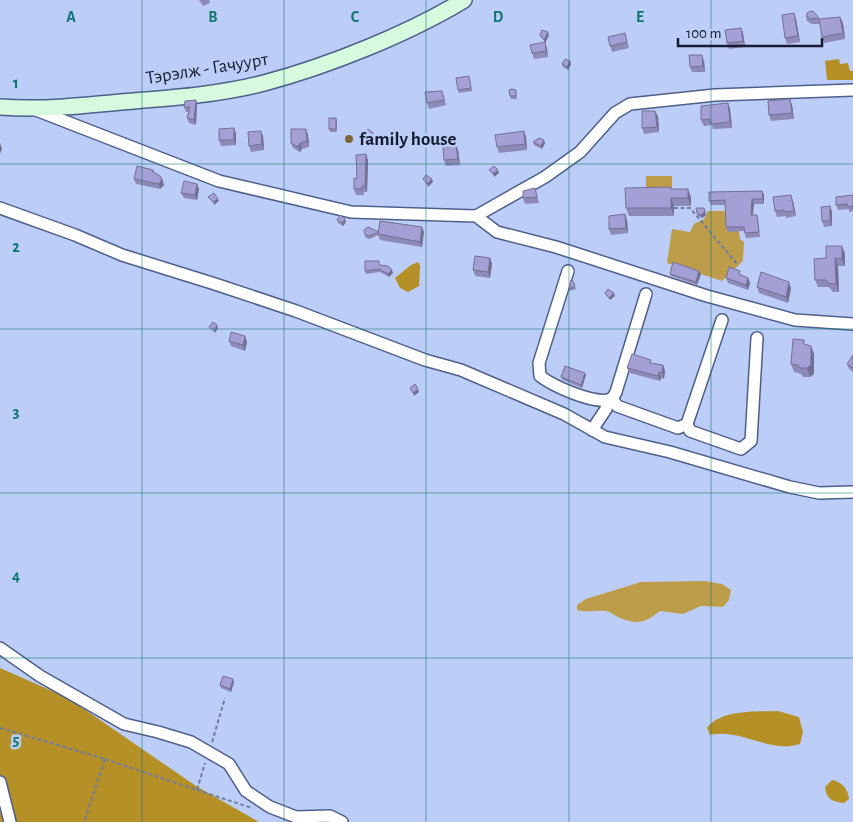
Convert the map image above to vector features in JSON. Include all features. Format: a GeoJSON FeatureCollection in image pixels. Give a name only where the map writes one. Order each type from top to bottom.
{"type":"FeatureCollection","features":[{"type":"Feature","properties":{"kind":"main road","name":"Тэрэлж - Гачуурт"},"geometry":{"type":"LineString","coordinates":[[0,107],[34,109],[188,96],[264,83],[375,43],[464,0]]}},
{"type":"Feature","properties":{"kind":"street"},"geometry":{"type":"LineString","coordinates":[[34,109],[218,181],[279,196],[351,212],[476,216],[545,177],[580,152],[615,114],[630,104],[715,95],[853,90]]}},
{"type":"Feature","properties":{"kind":"street"},"geometry":{"type":"LineString","coordinates":[[0,208],[75,235],[122,255],[224,287],[425,360],[461,370],[564,414],[605,437],[670,452],[790,488],[819,493],[853,492]]}},
{"type":"Feature","properties":{"kind":"street"},"geometry":{"type":"LineString","coordinates":[[476,216],[497,232],[556,247],[707,296],[795,320],[853,324]]}},
{"type":"Feature","properties":{"kind":"street"},"geometry":{"type":"LineString","coordinates":[[568,271],[539,363],[540,376],[550,384],[572,393],[610,400],[617,406],[678,428],[687,424]]}},
{"type":"Feature","properties":{"kind":"street"},"geometry":{"type":"LineString","coordinates":[[592,430],[616,392],[646,294]]}},
{"type":"Feature","properties":{"kind":"street"},"geometry":{"type":"LineString","coordinates":[[722,320],[687,424],[690,432],[741,449],[752,441],[757,338]]}},
{"type":"Feature","properties":{"kind":"street"},"geometry":{"type":"LineString","coordinates":[[0,648],[40,676],[124,724],[191,742],[229,764],[246,792],[270,807],[296,817],[330,816],[342,822]]}},
{"type":"Feature","properties":{"kind":"street"},"geometry":{"type":"LineString","coordinates":[[0,782],[10,822]]}},
{"type":"Feature","properties":{"kind":"path"},"geometry":{"type":"LineString","coordinates":[[674,208],[690,208],[738,265]]}},
{"type":"Feature","properties":{"kind":"path"},"geometry":{"type":"LineString","coordinates":[[211,744],[225,698]]}},
{"type":"Feature","properties":{"kind":"path"},"geometry":{"type":"LineString","coordinates":[[0,728],[105,759],[260,810]]}},
{"type":"Feature","properties":{"kind":"path"},"geometry":{"type":"LineString","coordinates":[[84,822],[105,759]]}},
{"type":"Feature","properties":{"kind":"path"},"geometry":{"type":"LineString","coordinates":[[197,790],[205,762]]}},
{"type":"Feature","properties":{"kind":"shaded area"},"geometry":{"type":"Polygon","coordinates":[[[839,59],[840,64],[848,63],[850,71],[853,71],[853,80],[827,80],[825,61],[839,59]]]}},
{"type":"Feature","properties":{"kind":"shaded area"},"geometry":{"type":"Polygon","coordinates":[[[646,176],[672,176],[672,188],[646,188],[646,176]]]}},
{"type":"Feature","properties":{"kind":"shaded area"},"geometry":{"type":"Polygon","coordinates":[[[708,211],[727,211],[739,232],[740,239],[744,242],[743,261],[722,281],[667,263],[672,229],[690,232],[694,224],[704,219],[708,211]]]}},
{"type":"Feature","properties":{"kind":"shaded area"},"geometry":{"type":"Polygon","coordinates":[[[418,262],[420,265],[419,286],[408,292],[400,288],[395,278],[411,265],[418,262]]]}},
{"type":"Feature","properties":{"kind":"shaded area"},"geometry":{"type":"Polygon","coordinates":[[[704,581],[722,584],[731,590],[729,600],[723,607],[701,606],[683,614],[660,611],[641,622],[632,622],[607,611],[577,610],[577,605],[586,599],[641,582],[704,581]]]}},
{"type":"Feature","properties":{"kind":"shaded area"},"geometry":{"type":"Polygon","coordinates":[[[0,668],[68,698],[196,786],[259,822],[0,822],[0,668]]]}},
{"type":"Feature","properties":{"kind":"shaded area"},"geometry":{"type":"Polygon","coordinates":[[[778,711],[799,717],[803,732],[800,744],[777,746],[733,735],[710,735],[707,728],[721,717],[740,713],[778,711]]]}},
{"type":"Feature","properties":{"kind":"shaded area"},"geometry":{"type":"Polygon","coordinates":[[[832,780],[839,782],[846,789],[849,799],[844,803],[833,801],[827,794],[825,787],[832,780]]]}},
{"type":"Feature","properties":{"kind":"building"},"geometry":{"type":"Polygon","coordinates":[[[813,11],[819,18],[810,19],[806,16],[808,12],[813,11]]]}},
{"type":"Feature","properties":{"kind":"building"},"geometry":{"type":"Polygon","coordinates":[[[794,13],[798,36],[785,38],[782,15],[794,13]]]}},
{"type":"Feature","properties":{"kind":"building"},"geometry":{"type":"Polygon","coordinates":[[[840,17],[843,33],[822,37],[819,19],[840,17]]]}},
{"type":"Feature","properties":{"kind":"building"},"geometry":{"type":"Polygon","coordinates":[[[741,28],[743,41],[727,43],[725,30],[741,28]]]}},
{"type":"Feature","properties":{"kind":"building"},"geometry":{"type":"Polygon","coordinates":[[[542,30],[548,32],[544,40],[540,35],[542,30]]]}},
{"type":"Feature","properties":{"kind":"building"},"geometry":{"type":"Polygon","coordinates":[[[625,33],[627,42],[610,46],[608,37],[625,33]]]}},
{"type":"Feature","properties":{"kind":"building"},"geometry":{"type":"Polygon","coordinates":[[[545,42],[546,51],[532,53],[530,45],[545,42]]]}},
{"type":"Feature","properties":{"kind":"building"},"geometry":{"type":"Polygon","coordinates":[[[689,55],[702,55],[703,66],[690,67],[689,55]]]}},
{"type":"Feature","properties":{"kind":"building"},"geometry":{"type":"Polygon","coordinates":[[[565,59],[570,61],[567,67],[562,64],[565,59]]]}},
{"type":"Feature","properties":{"kind":"building"},"geometry":{"type":"Polygon","coordinates":[[[469,76],[471,88],[458,90],[456,78],[469,76]]]}},
{"type":"Feature","properties":{"kind":"building"},"geometry":{"type":"Polygon","coordinates":[[[509,90],[516,90],[516,96],[510,96],[509,90]]]}},
{"type":"Feature","properties":{"kind":"building"},"geometry":{"type":"Polygon","coordinates":[[[442,91],[444,100],[427,103],[425,92],[442,91]]]}},
{"type":"Feature","properties":{"kind":"building"},"geometry":{"type":"Polygon","coordinates":[[[790,99],[792,113],[769,115],[768,101],[790,99]]]}},
{"type":"Feature","properties":{"kind":"building"},"geometry":{"type":"Polygon","coordinates":[[[196,100],[194,120],[187,118],[190,107],[184,107],[185,101],[196,100]]]}},
{"type":"Feature","properties":{"kind":"building"},"geometry":{"type":"Polygon","coordinates":[[[728,103],[730,122],[711,124],[710,119],[701,120],[701,106],[728,103]]]}},
{"type":"Feature","properties":{"kind":"building"},"geometry":{"type":"Polygon","coordinates":[[[642,111],[655,111],[657,127],[642,128],[642,111]]]}},
{"type":"Feature","properties":{"kind":"building"},"geometry":{"type":"Polygon","coordinates":[[[329,118],[336,118],[336,129],[329,129],[329,118]]]}},
{"type":"Feature","properties":{"kind":"building"},"geometry":{"type":"Polygon","coordinates":[[[234,128],[234,140],[219,140],[219,129],[234,128]]]}},
{"type":"Feature","properties":{"kind":"building"},"geometry":{"type":"Polygon","coordinates":[[[291,129],[306,129],[307,141],[300,143],[298,147],[291,143],[291,129]]]}},
{"type":"Feature","properties":{"kind":"building"},"geometry":{"type":"Polygon","coordinates":[[[368,129],[373,133],[369,138],[365,134],[368,129]]]}},
{"type":"Feature","properties":{"kind":"building"},"geometry":{"type":"Polygon","coordinates":[[[261,131],[262,144],[249,146],[248,132],[261,131]]]}},
{"type":"Feature","properties":{"kind":"building"},"geometry":{"type":"Polygon","coordinates":[[[524,131],[525,144],[497,147],[495,135],[524,131]]]}},
{"type":"Feature","properties":{"kind":"building"},"geometry":{"type":"Polygon","coordinates":[[[539,138],[544,140],[541,146],[533,142],[539,138]]]}},
{"type":"Feature","properties":{"kind":"building"},"geometry":{"type":"Polygon","coordinates":[[[456,145],[458,159],[444,160],[443,146],[456,145]]]}},
{"type":"Feature","properties":{"kind":"building"},"geometry":{"type":"Polygon","coordinates":[[[366,154],[365,186],[362,186],[362,189],[354,189],[354,178],[357,179],[356,155],[366,154]]]}},
{"type":"Feature","properties":{"kind":"building"},"geometry":{"type":"Polygon","coordinates":[[[137,166],[153,170],[162,179],[159,184],[134,179],[137,166]]]}},
{"type":"Feature","properties":{"kind":"building"},"geometry":{"type":"Polygon","coordinates":[[[494,166],[498,170],[493,174],[489,170],[494,166]]]}},
{"type":"Feature","properties":{"kind":"building"},"geometry":{"type":"Polygon","coordinates":[[[426,175],[432,179],[427,184],[423,179],[426,175]]]}},
{"type":"Feature","properties":{"kind":"building"},"geometry":{"type":"Polygon","coordinates":[[[184,181],[197,184],[195,195],[181,193],[184,181]]]}},
{"type":"Feature","properties":{"kind":"building"},"geometry":{"type":"Polygon","coordinates":[[[671,187],[671,189],[688,189],[688,198],[671,198],[671,208],[626,208],[625,188],[671,187]]]}},
{"type":"Feature","properties":{"kind":"building"},"geometry":{"type":"Polygon","coordinates":[[[535,188],[537,197],[523,198],[523,191],[535,188]]]}},
{"type":"Feature","properties":{"kind":"building"},"geometry":{"type":"Polygon","coordinates":[[[762,191],[763,199],[752,199],[751,215],[757,215],[759,232],[745,233],[744,227],[726,227],[725,200],[709,201],[709,192],[762,191]]]}},
{"type":"Feature","properties":{"kind":"building"},"geometry":{"type":"Polygon","coordinates":[[[214,193],[218,199],[213,202],[208,197],[214,193]]]}},
{"type":"Feature","properties":{"kind":"building"},"geometry":{"type":"Polygon","coordinates":[[[791,195],[794,211],[775,211],[773,197],[791,195]]]}},
{"type":"Feature","properties":{"kind":"building"},"geometry":{"type":"Polygon","coordinates":[[[853,195],[853,209],[852,206],[848,207],[847,204],[836,205],[836,197],[853,195]]]}},
{"type":"Feature","properties":{"kind":"building"},"geometry":{"type":"Polygon","coordinates":[[[830,206],[830,221],[822,221],[821,207],[830,206]]]}},
{"type":"Feature","properties":{"kind":"building"},"geometry":{"type":"Polygon","coordinates":[[[696,208],[704,208],[705,212],[701,215],[697,213],[696,208]]]}},
{"type":"Feature","properties":{"kind":"building"},"geometry":{"type":"Polygon","coordinates":[[[625,214],[626,228],[609,229],[609,216],[625,214]]]}},
{"type":"Feature","properties":{"kind":"building"},"geometry":{"type":"Polygon","coordinates":[[[340,215],[345,219],[342,223],[337,220],[340,215]]]}},
{"type":"Feature","properties":{"kind":"building"},"geometry":{"type":"Polygon","coordinates":[[[380,221],[422,227],[420,242],[378,234],[380,221]]]}},
{"type":"Feature","properties":{"kind":"building"},"geometry":{"type":"Polygon","coordinates":[[[368,227],[379,232],[369,236],[365,235],[364,230],[368,227]]]}},
{"type":"Feature","properties":{"kind":"building"},"geometry":{"type":"Polygon","coordinates":[[[826,246],[842,246],[842,259],[835,258],[836,284],[830,284],[826,280],[815,280],[814,259],[826,258],[826,246]]]}},
{"type":"Feature","properties":{"kind":"building"},"geometry":{"type":"Polygon","coordinates":[[[475,256],[490,258],[488,272],[473,270],[475,256]]]}},
{"type":"Feature","properties":{"kind":"building"},"geometry":{"type":"Polygon","coordinates":[[[365,261],[379,261],[379,265],[388,266],[392,270],[388,274],[379,269],[365,271],[365,261]]]}},
{"type":"Feature","properties":{"kind":"building"},"geometry":{"type":"Polygon","coordinates":[[[673,262],[699,271],[696,282],[670,274],[673,262]]]}},
{"type":"Feature","properties":{"kind":"building"},"geometry":{"type":"Polygon","coordinates":[[[729,267],[740,271],[739,274],[748,278],[746,285],[726,278],[729,267]]]}},
{"type":"Feature","properties":{"kind":"building"},"geometry":{"type":"Polygon","coordinates":[[[761,272],[789,282],[786,297],[757,287],[761,272]]]}},
{"type":"Feature","properties":{"kind":"building"},"geometry":{"type":"Polygon","coordinates":[[[571,280],[575,286],[569,289],[571,280]]]}},
{"type":"Feature","properties":{"kind":"building"},"geometry":{"type":"Polygon","coordinates":[[[608,289],[614,293],[609,298],[605,293],[608,289]]]}},
{"type":"Feature","properties":{"kind":"building"},"geometry":{"type":"Polygon","coordinates":[[[213,322],[217,325],[214,331],[209,327],[213,322]]]}},
{"type":"Feature","properties":{"kind":"building"},"geometry":{"type":"Polygon","coordinates":[[[231,332],[245,336],[243,345],[229,341],[231,332]]]}},
{"type":"Feature","properties":{"kind":"building"},"geometry":{"type":"Polygon","coordinates":[[[793,339],[804,340],[804,344],[811,346],[811,365],[807,368],[800,368],[798,365],[791,364],[793,339]]]}},
{"type":"Feature","properties":{"kind":"building"},"geometry":{"type":"Polygon","coordinates":[[[632,354],[651,360],[650,363],[663,365],[662,373],[659,372],[658,376],[627,368],[632,354]]]}},
{"type":"Feature","properties":{"kind":"building"},"geometry":{"type":"Polygon","coordinates":[[[853,355],[853,368],[847,364],[853,355]]]}},
{"type":"Feature","properties":{"kind":"building"},"geometry":{"type":"Polygon","coordinates":[[[565,366],[585,373],[581,385],[561,377],[565,366]]]}},
{"type":"Feature","properties":{"kind":"building"},"geometry":{"type":"Polygon","coordinates":[[[415,384],[418,389],[413,393],[410,388],[415,384]]]}},
{"type":"Feature","properties":{"kind":"building"},"geometry":{"type":"Polygon","coordinates":[[[223,676],[233,679],[230,689],[220,685],[223,676]]]}},
{"type":"Feature","properties":{"kind":"place","name":"family house"},"geometry":{"type":"Point","coordinates":[349,139]}}]}
